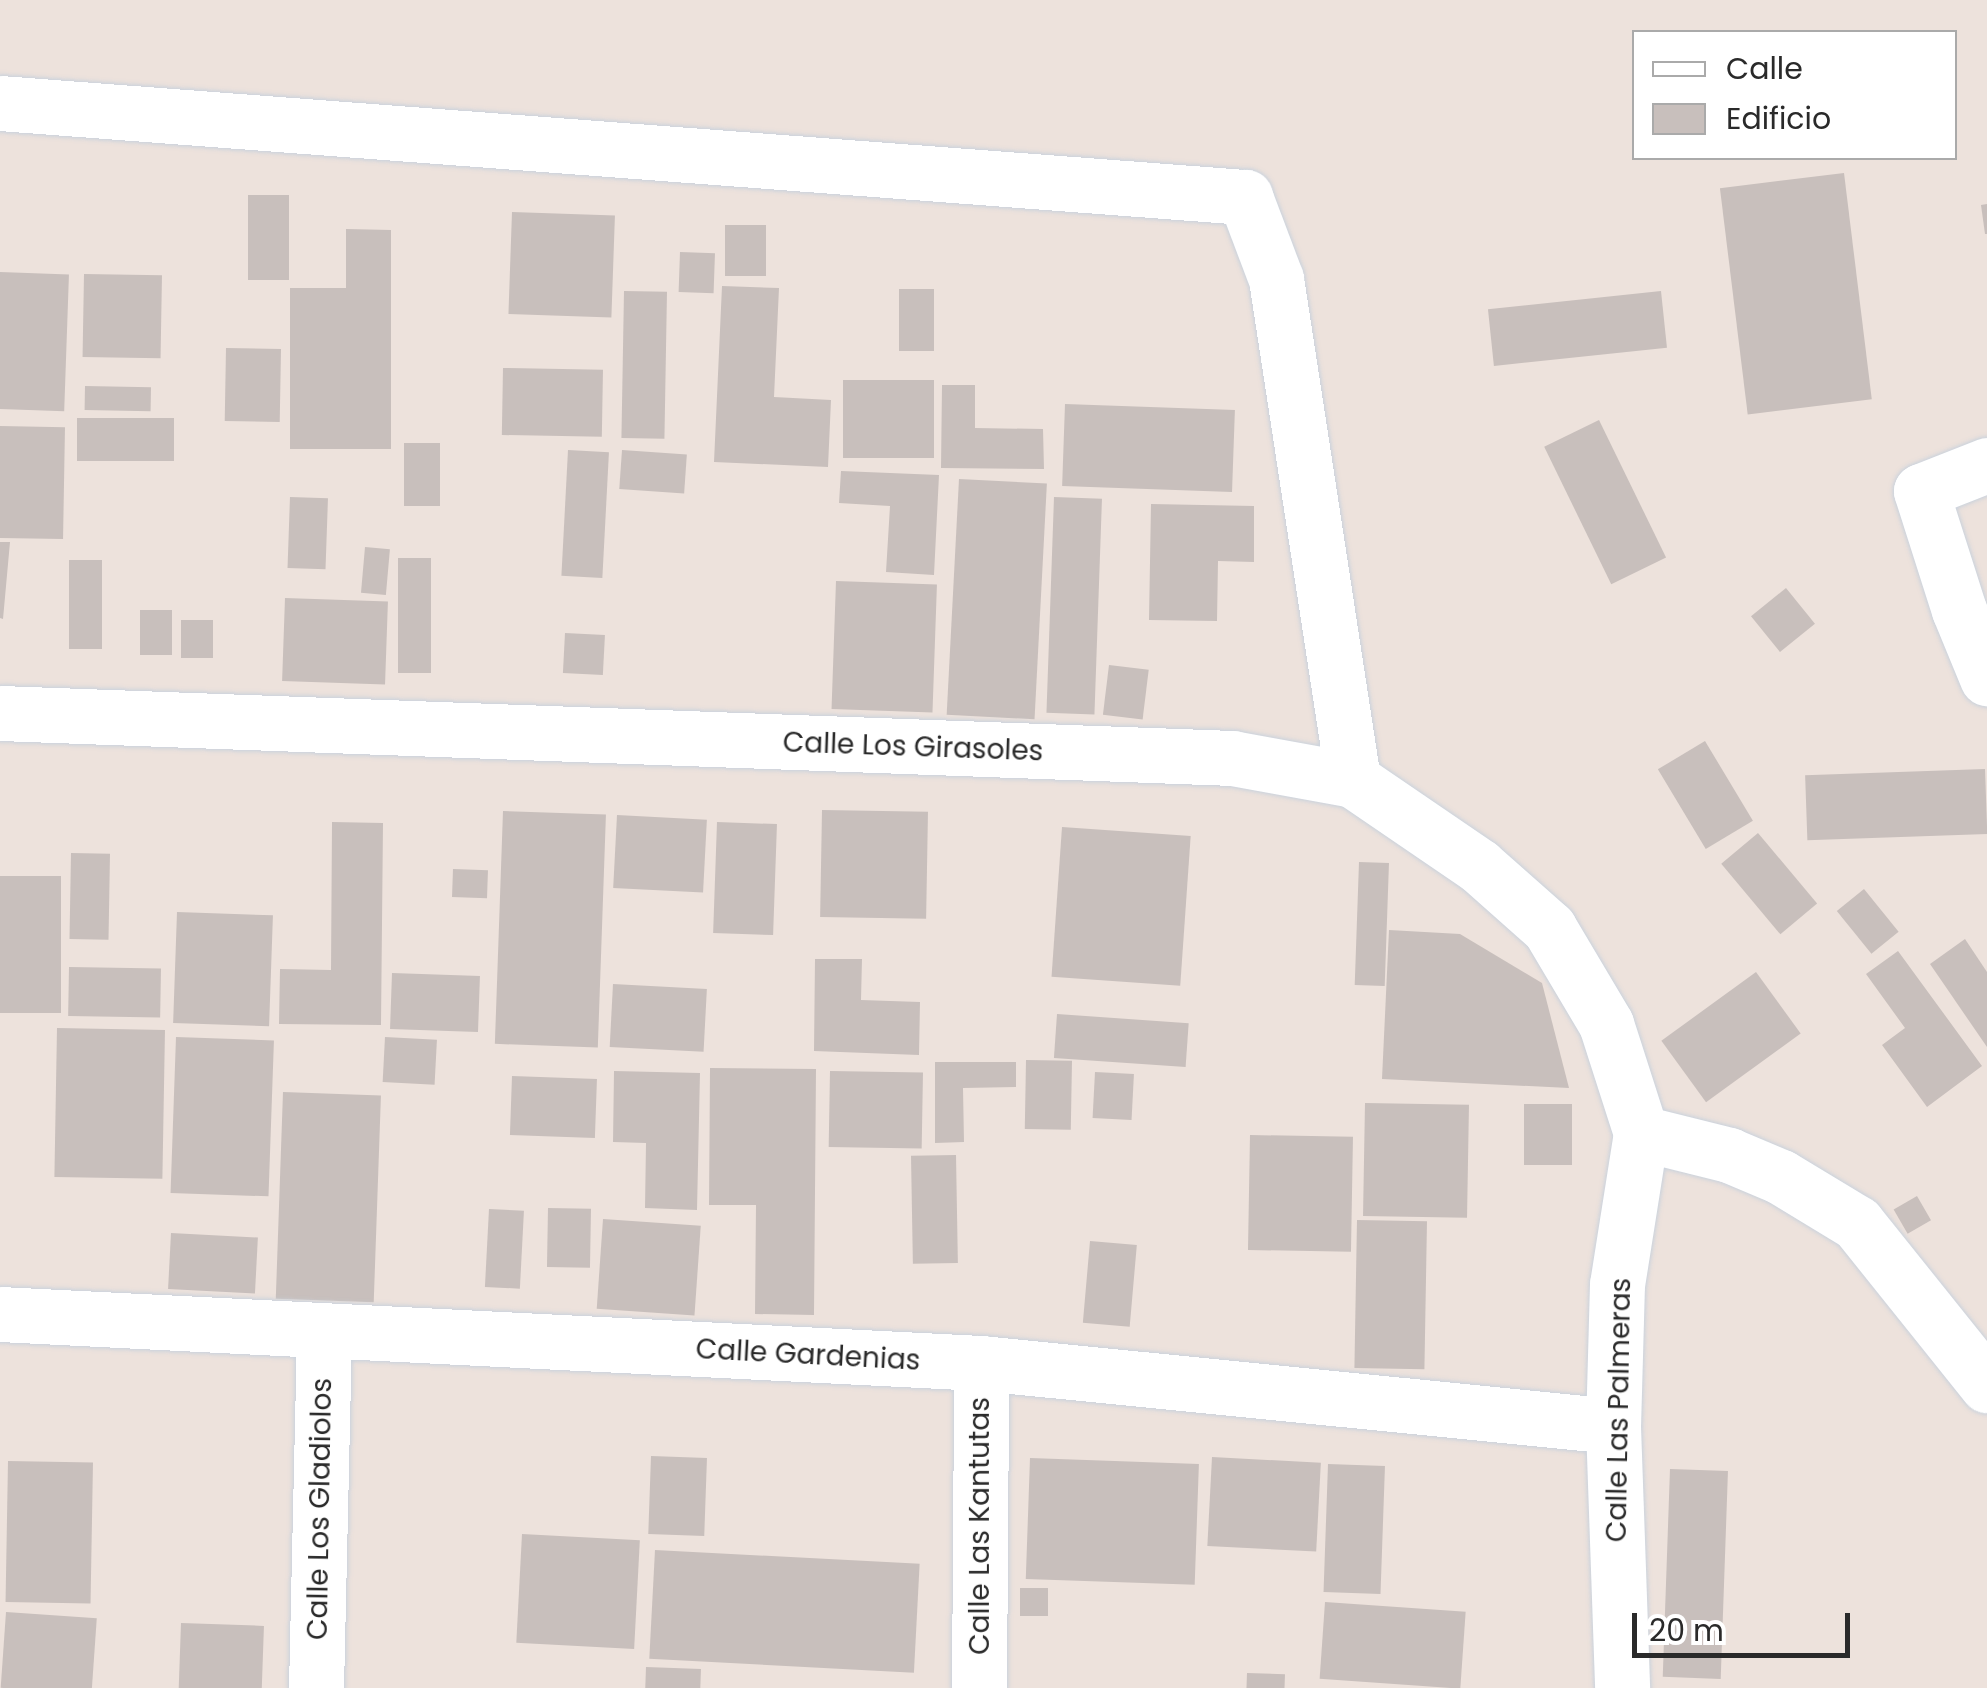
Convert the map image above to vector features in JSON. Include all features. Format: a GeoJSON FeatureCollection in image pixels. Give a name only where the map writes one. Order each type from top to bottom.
{"type":"FeatureCollection","features":[{"type":"Feature","properties":{"kind":"street"},"geometry":{"type":"LineString","coordinates":[[0,103],[1244,197],[1276,279],[1353,780]]}},
{"type":"Feature","properties":{"kind":"street"},"geometry":{"type":"LineString","coordinates":[[1987,465],[1921,491],[1958,610],[1987,678]]}},
{"type":"Feature","properties":{"kind":"street","name":"Calle Los Girasoles"},"geometry":{"type":"LineString","coordinates":[[0,713],[1232,758],[1353,780],[1480,866],[1549,928],[1606,1024],[1642,1133]]}},
{"type":"Feature","properties":{"kind":"street"},"geometry":{"type":"LineString","coordinates":[[1642,1133],[1729,1155],[1781,1176],[1858,1222],[1987,1385]]}},
{"type":"Feature","properties":{"kind":"street","name":"Calle Las Palmeras"},"geometry":{"type":"LineString","coordinates":[[1622,1688],[1613,1426],[1617,1284],[1642,1133]]}},
{"type":"Feature","properties":{"kind":"street","name":"Calle Gardenias"},"geometry":{"type":"LineString","coordinates":[[0,1314],[981,1364],[1613,1426]]}},
{"type":"Feature","properties":{"kind":"street","name":"Calle Los Gladiolos"},"geometry":{"type":"LineString","coordinates":[[316,1688],[324,1331]]}},
{"type":"Feature","properties":{"kind":"street","name":"Calle Las Kantutas"},"geometry":{"type":"LineString","coordinates":[[979,1688],[981,1364]]}},
{"type":"Feature","properties":{"kind":"building"},"geometry":{"type":"Polygon","coordinates":[[[1844,173],[1872,399],[1748,415],[1720,188],[1844,173]]]}},
{"type":"Feature","properties":{"kind":"building"},"geometry":{"type":"Polygon","coordinates":[[[248,195],[289,195],[289,280],[248,280],[248,195]]]}},
{"type":"Feature","properties":{"kind":"building"},"geometry":{"type":"Polygon","coordinates":[[[1987,204],[1987,234],[1985,234],[1981,205],[1987,204]]]}},
{"type":"Feature","properties":{"kind":"building"},"geometry":{"type":"Polygon","coordinates":[[[512,212],[615,216],[611,318],[508,314],[512,212]]]}},
{"type":"Feature","properties":{"kind":"building"},"geometry":{"type":"Polygon","coordinates":[[[725,225],[766,225],[766,276],[725,276],[725,225]]]}},
{"type":"Feature","properties":{"kind":"building"},"geometry":{"type":"Polygon","coordinates":[[[346,229],[391,230],[391,449],[290,449],[290,288],[346,288],[346,229]]]}},
{"type":"Feature","properties":{"kind":"building"},"geometry":{"type":"Polygon","coordinates":[[[680,252],[715,253],[714,293],[679,292],[680,252]]]}},
{"type":"Feature","properties":{"kind":"building"},"geometry":{"type":"Polygon","coordinates":[[[0,272],[69,274],[64,411],[0,409],[0,272]]]}},
{"type":"Feature","properties":{"kind":"building"},"geometry":{"type":"Polygon","coordinates":[[[84,274],[162,275],[161,358],[83,357],[84,274]]]}},
{"type":"Feature","properties":{"kind":"building"},"geometry":{"type":"Polygon","coordinates":[[[722,286],[779,288],[774,397],[831,400],[828,467],[714,462],[722,286]]]}},
{"type":"Feature","properties":{"kind":"building"},"geometry":{"type":"Polygon","coordinates":[[[899,289],[934,289],[934,351],[899,351],[899,289]]]}},
{"type":"Feature","properties":{"kind":"building"},"geometry":{"type":"Polygon","coordinates":[[[624,291],[667,292],[664,439],[621,438],[624,291]]]}},
{"type":"Feature","properties":{"kind":"building"},"geometry":{"type":"Polygon","coordinates":[[[1661,291],[1667,348],[1494,366],[1488,309],[1661,291]]]}},
{"type":"Feature","properties":{"kind":"building"},"geometry":{"type":"Polygon","coordinates":[[[226,348],[281,349],[280,422],[225,421],[226,348]]]}},
{"type":"Feature","properties":{"kind":"building"},"geometry":{"type":"Polygon","coordinates":[[[503,368],[603,370],[602,437],[502,435],[503,368]]]}},
{"type":"Feature","properties":{"kind":"building"},"geometry":{"type":"Polygon","coordinates":[[[843,380],[934,380],[934,458],[843,458],[843,380]]]}},
{"type":"Feature","properties":{"kind":"building"},"geometry":{"type":"Polygon","coordinates":[[[942,385],[975,385],[975,428],[1043,429],[1044,469],[941,468],[942,385]]]}},
{"type":"Feature","properties":{"kind":"building"},"geometry":{"type":"Polygon","coordinates":[[[85,386],[151,387],[151,411],[85,410],[85,386]]]}},
{"type":"Feature","properties":{"kind":"building"},"geometry":{"type":"Polygon","coordinates":[[[1065,404],[1235,410],[1232,492],[1062,486],[1065,404]]]}},
{"type":"Feature","properties":{"kind":"building"},"geometry":{"type":"Polygon","coordinates":[[[77,418],[174,418],[174,461],[77,461],[77,418]]]}},
{"type":"Feature","properties":{"kind":"building"},"geometry":{"type":"Polygon","coordinates":[[[1599,420],[1666,558],[1611,584],[1544,447],[1599,420]]]}},
{"type":"Feature","properties":{"kind":"building"},"geometry":{"type":"Polygon","coordinates":[[[0,426],[65,427],[63,539],[0,538],[0,426]]]}},
{"type":"Feature","properties":{"kind":"building"},"geometry":{"type":"Polygon","coordinates":[[[404,443],[440,443],[440,506],[404,506],[404,443]]]}},
{"type":"Feature","properties":{"kind":"building"},"geometry":{"type":"Polygon","coordinates":[[[568,450],[609,452],[602,578],[561,576],[568,450]]]}},
{"type":"Feature","properties":{"kind":"building"},"geometry":{"type":"Polygon","coordinates":[[[622,450],[687,455],[684,493],[619,489],[622,450]]]}},
{"type":"Feature","properties":{"kind":"building"},"geometry":{"type":"Polygon","coordinates":[[[841,471],[939,475],[934,575],[886,572],[890,506],[839,503],[841,471]]]}},
{"type":"Feature","properties":{"kind":"building"},"geometry":{"type":"Polygon","coordinates":[[[959,479],[1047,484],[1035,719],[947,715],[959,479]]]}},
{"type":"Feature","properties":{"kind":"building"},"geometry":{"type":"Polygon","coordinates":[[[290,497],[328,498],[325,569],[288,568],[290,497]]]}},
{"type":"Feature","properties":{"kind":"building"},"geometry":{"type":"Polygon","coordinates":[[[1054,497],[1102,499],[1094,715],[1046,713],[1054,497]]]}},
{"type":"Feature","properties":{"kind":"building"},"geometry":{"type":"Polygon","coordinates":[[[1151,504],[1254,506],[1254,562],[1218,561],[1217,621],[1149,620],[1151,504]]]}},
{"type":"Feature","properties":{"kind":"building"},"geometry":{"type":"Polygon","coordinates":[[[0,542],[10,542],[3,619],[0,618],[0,542]]]}},
{"type":"Feature","properties":{"kind":"building"},"geometry":{"type":"Polygon","coordinates":[[[365,547],[390,549],[386,595],[361,593],[365,547]]]}},
{"type":"Feature","properties":{"kind":"building"},"geometry":{"type":"Polygon","coordinates":[[[398,558],[431,558],[431,673],[398,673],[398,558]]]}},
{"type":"Feature","properties":{"kind":"building"},"geometry":{"type":"Polygon","coordinates":[[[69,560],[102,560],[102,649],[69,649],[69,560]]]}},
{"type":"Feature","properties":{"kind":"building"},"geometry":{"type":"Polygon","coordinates":[[[836,581],[937,585],[932,712],[832,709],[836,581]]]}},
{"type":"Feature","properties":{"kind":"building"},"geometry":{"type":"Polygon","coordinates":[[[1786,588],[1815,624],[1780,652],[1751,616],[1786,588]]]}},
{"type":"Feature","properties":{"kind":"building"},"geometry":{"type":"Polygon","coordinates":[[[285,598],[388,602],[385,685],[282,681],[285,598]]]}},
{"type":"Feature","properties":{"kind":"building"},"geometry":{"type":"Polygon","coordinates":[[[140,610],[172,610],[172,655],[140,655],[140,610]]]}},
{"type":"Feature","properties":{"kind":"building"},"geometry":{"type":"Polygon","coordinates":[[[181,620],[213,620],[213,658],[181,658],[181,620]]]}},
{"type":"Feature","properties":{"kind":"building"},"geometry":{"type":"Polygon","coordinates":[[[565,633],[605,635],[603,675],[563,673],[565,633]]]}},
{"type":"Feature","properties":{"kind":"building"},"geometry":{"type":"Polygon","coordinates":[[[1109,665],[1149,670],[1143,720],[1103,715],[1109,665]]]}},
{"type":"Feature","properties":{"kind":"building"},"geometry":{"type":"Polygon","coordinates":[[[1705,741],[1753,821],[1706,849],[1658,769],[1705,741]]]}},
{"type":"Feature","properties":{"kind":"building"},"geometry":{"type":"Polygon","coordinates":[[[1985,769],[1987,834],[1807,840],[1805,775],[1985,769]]]}},
{"type":"Feature","properties":{"kind":"building"},"geometry":{"type":"Polygon","coordinates":[[[822,810],[928,812],[926,919],[820,917],[822,810]]]}},
{"type":"Feature","properties":{"kind":"building"},"geometry":{"type":"Polygon","coordinates":[[[503,811],[606,815],[598,1047],[495,1044],[503,811]]]}},
{"type":"Feature","properties":{"kind":"building"},"geometry":{"type":"Polygon","coordinates":[[[617,815],[707,820],[703,893],[613,888],[617,815]]]}},
{"type":"Feature","properties":{"kind":"building"},"geometry":{"type":"Polygon","coordinates":[[[332,822],[383,823],[381,1025],[279,1024],[280,969],[331,970],[332,822]]]}},
{"type":"Feature","properties":{"kind":"building"},"geometry":{"type":"Polygon","coordinates":[[[717,822],[777,824],[773,935],[713,933],[717,822]]]}},
{"type":"Feature","properties":{"kind":"building"},"geometry":{"type":"Polygon","coordinates":[[[1062,827],[1191,836],[1180,986],[1052,977],[1062,827]]]}},
{"type":"Feature","properties":{"kind":"building"},"geometry":{"type":"Polygon","coordinates":[[[1758,833],[1817,903],[1780,934],[1721,864],[1758,833]]]}},
{"type":"Feature","properties":{"kind":"building"},"geometry":{"type":"Polygon","coordinates":[[[71,853],[110,854],[108,940],[69,939],[71,853]]]}},
{"type":"Feature","properties":{"kind":"building"},"geometry":{"type":"Polygon","coordinates":[[[1359,862],[1389,863],[1385,986],[1355,985],[1359,862]]]}},
{"type":"Feature","properties":{"kind":"building"},"geometry":{"type":"Polygon","coordinates":[[[453,869],[488,870],[487,898],[452,897],[453,869]]]}},
{"type":"Feature","properties":{"kind":"building"},"geometry":{"type":"Polygon","coordinates":[[[0,876],[61,876],[61,1013],[0,1013],[0,876]]]}},
{"type":"Feature","properties":{"kind":"building"},"geometry":{"type":"Polygon","coordinates":[[[1864,889],[1899,932],[1871,954],[1837,911],[1864,889]]]}},
{"type":"Feature","properties":{"kind":"building"},"geometry":{"type":"Polygon","coordinates":[[[177,912],[273,915],[269,1026],[173,1023],[177,912]]]}},
{"type":"Feature","properties":{"kind":"building"},"geometry":{"type":"Polygon","coordinates":[[[1389,930],[1460,934],[1542,983],[1569,1088],[1382,1079],[1389,930]]]}},
{"type":"Feature","properties":{"kind":"building"},"geometry":{"type":"Polygon","coordinates":[[[1965,939],[1987,972],[1987,1047],[1930,964],[1965,939]]]}},
{"type":"Feature","properties":{"kind":"building"},"geometry":{"type":"Polygon","coordinates":[[[1898,951],[1982,1066],[1927,1107],[1882,1045],[1905,1028],[1866,974],[1898,951]]]}},
{"type":"Feature","properties":{"kind":"building"},"geometry":{"type":"Polygon","coordinates":[[[815,959],[862,959],[861,1000],[920,1002],[919,1055],[814,1051],[815,959]]]}},
{"type":"Feature","properties":{"kind":"building"},"geometry":{"type":"Polygon","coordinates":[[[69,967],[161,969],[160,1018],[68,1016],[69,967]]]}},
{"type":"Feature","properties":{"kind":"building"},"geometry":{"type":"Polygon","coordinates":[[[1756,972],[1801,1033],[1706,1102],[1661,1041],[1756,972]]]}},
{"type":"Feature","properties":{"kind":"building"},"geometry":{"type":"Polygon","coordinates":[[[392,973],[480,976],[478,1032],[390,1029],[392,973]]]}},
{"type":"Feature","properties":{"kind":"building"},"geometry":{"type":"Polygon","coordinates":[[[613,984],[707,989],[704,1052],[610,1047],[613,984]]]}},
{"type":"Feature","properties":{"kind":"building"},"geometry":{"type":"Polygon","coordinates":[[[1057,1014],[1189,1023],[1186,1067],[1054,1058],[1057,1014]]]}},
{"type":"Feature","properties":{"kind":"building"},"geometry":{"type":"Polygon","coordinates":[[[57,1028],[165,1030],[162,1179],[54,1177],[57,1028]]]}},
{"type":"Feature","properties":{"kind":"building"},"geometry":{"type":"Polygon","coordinates":[[[176,1037],[274,1040],[268,1196],[171,1193],[176,1037]]]}},
{"type":"Feature","properties":{"kind":"building"},"geometry":{"type":"Polygon","coordinates":[[[385,1037],[437,1040],[435,1085],[383,1082],[385,1037]]]}},
{"type":"Feature","properties":{"kind":"building"},"geometry":{"type":"Polygon","coordinates":[[[1026,1060],[1072,1061],[1071,1130],[1025,1129],[1026,1060]]]}},
{"type":"Feature","properties":{"kind":"building"},"geometry":{"type":"Polygon","coordinates":[[[935,1062],[1016,1062],[1016,1087],[963,1088],[964,1142],[935,1143],[935,1062]]]}},
{"type":"Feature","properties":{"kind":"building"},"geometry":{"type":"Polygon","coordinates":[[[710,1068],[816,1069],[814,1315],[755,1314],[756,1205],[709,1205],[710,1068]]]}},
{"type":"Feature","properties":{"kind":"building"},"geometry":{"type":"Polygon","coordinates":[[[614,1071],[700,1073],[697,1210],[645,1208],[646,1143],[613,1142],[614,1071]]]}},
{"type":"Feature","properties":{"kind":"building"},"geometry":{"type":"Polygon","coordinates":[[[830,1071],[923,1073],[922,1149],[829,1147],[830,1071]]]}},
{"type":"Feature","properties":{"kind":"building"},"geometry":{"type":"Polygon","coordinates":[[[1095,1072],[1134,1074],[1132,1120],[1093,1118],[1095,1072]]]}},
{"type":"Feature","properties":{"kind":"building"},"geometry":{"type":"Polygon","coordinates":[[[512,1076],[597,1079],[595,1138],[510,1135],[512,1076]]]}},
{"type":"Feature","properties":{"kind":"building"},"geometry":{"type":"Polygon","coordinates":[[[283,1092],[381,1095],[374,1302],[276,1299],[283,1092]]]}},
{"type":"Feature","properties":{"kind":"building"},"geometry":{"type":"Polygon","coordinates":[[[1365,1103],[1469,1105],[1467,1218],[1363,1216],[1365,1103]]]}},
{"type":"Feature","properties":{"kind":"building"},"geometry":{"type":"Polygon","coordinates":[[[1524,1104],[1572,1104],[1572,1165],[1524,1165],[1524,1104]]]}},
{"type":"Feature","properties":{"kind":"building"},"geometry":{"type":"Polygon","coordinates":[[[1250,1135],[1353,1137],[1351,1252],[1248,1250],[1250,1135]]]}},
{"type":"Feature","properties":{"kind":"building"},"geometry":{"type":"Polygon","coordinates":[[[956,1155],[958,1263],[913,1264],[911,1156],[956,1155]]]}},
{"type":"Feature","properties":{"kind":"building"},"geometry":{"type":"Polygon","coordinates":[[[1917,1196],[1931,1220],[1908,1234],[1894,1210],[1917,1196]]]}},
{"type":"Feature","properties":{"kind":"building"},"geometry":{"type":"Polygon","coordinates":[[[548,1208],[591,1209],[590,1268],[547,1267],[548,1208]]]}},
{"type":"Feature","properties":{"kind":"building"},"geometry":{"type":"Polygon","coordinates":[[[489,1209],[524,1211],[520,1289],[485,1287],[489,1209]]]}},
{"type":"Feature","properties":{"kind":"building"},"geometry":{"type":"Polygon","coordinates":[[[603,1219],[701,1226],[694,1316],[597,1309],[603,1219]]]}},
{"type":"Feature","properties":{"kind":"building"},"geometry":{"type":"Polygon","coordinates":[[[1357,1220],[1427,1221],[1424,1369],[1354,1368],[1357,1220]]]}},
{"type":"Feature","properties":{"kind":"building"},"geometry":{"type":"Polygon","coordinates":[[[171,1233],[258,1238],[255,1293],[168,1289],[171,1233]]]}},
{"type":"Feature","properties":{"kind":"building"},"geometry":{"type":"Polygon","coordinates":[[[1090,1241],[1137,1245],[1130,1327],[1083,1323],[1090,1241]]]}},
{"type":"Feature","properties":{"kind":"building"},"geometry":{"type":"Polygon","coordinates":[[[651,1456],[707,1458],[704,1536],[648,1534],[651,1456]]]}},
{"type":"Feature","properties":{"kind":"building"},"geometry":{"type":"Polygon","coordinates":[[[1212,1457],[1321,1463],[1316,1552],[1207,1546],[1212,1457]]]}},
{"type":"Feature","properties":{"kind":"building"},"geometry":{"type":"Polygon","coordinates":[[[1030,1458],[1199,1464],[1195,1585],[1026,1579],[1030,1458]]]}},
{"type":"Feature","properties":{"kind":"building"},"geometry":{"type":"Polygon","coordinates":[[[8,1461],[93,1462],[91,1603],[6,1602],[8,1461]]]}},
{"type":"Feature","properties":{"kind":"building"},"geometry":{"type":"Polygon","coordinates":[[[1328,1464],[1385,1466],[1380,1594],[1324,1592],[1328,1464]]]}},
{"type":"Feature","properties":{"kind":"building"},"geometry":{"type":"Polygon","coordinates":[[[1670,1469],[1728,1471],[1721,1679],[1663,1677],[1670,1469]]]}},
{"type":"Feature","properties":{"kind":"building"},"geometry":{"type":"Polygon","coordinates":[[[522,1534],[640,1540],[634,1649],[516,1643],[522,1534]]]}},
{"type":"Feature","properties":{"kind":"building"},"geometry":{"type":"Polygon","coordinates":[[[655,1550],[920,1564],[914,1673],[649,1659],[655,1550]]]}},
{"type":"Feature","properties":{"kind":"building"},"geometry":{"type":"Polygon","coordinates":[[[1020,1588],[1048,1588],[1048,1616],[1020,1616],[1020,1588]]]}},
{"type":"Feature","properties":{"kind":"building"},"geometry":{"type":"Polygon","coordinates":[[[1325,1602],[1466,1612],[1460,1688],[1320,1679],[1325,1602]]]}},
{"type":"Feature","properties":{"kind":"building"},"geometry":{"type":"Polygon","coordinates":[[[6,1612],[97,1618],[92,1688],[1,1688],[6,1612]]]}},
{"type":"Feature","properties":{"kind":"building"},"geometry":{"type":"Polygon","coordinates":[[[181,1623],[264,1626],[262,1688],[179,1688],[181,1623]]]}},
{"type":"Feature","properties":{"kind":"building"},"geometry":{"type":"Polygon","coordinates":[[[646,1667],[701,1669],[700,1688],[645,1688],[646,1667]]]}},
{"type":"Feature","properties":{"kind":"building"},"geometry":{"type":"Polygon","coordinates":[[[1247,1673],[1285,1674],[1284,1688],[1246,1688],[1247,1673]]]}}]}
